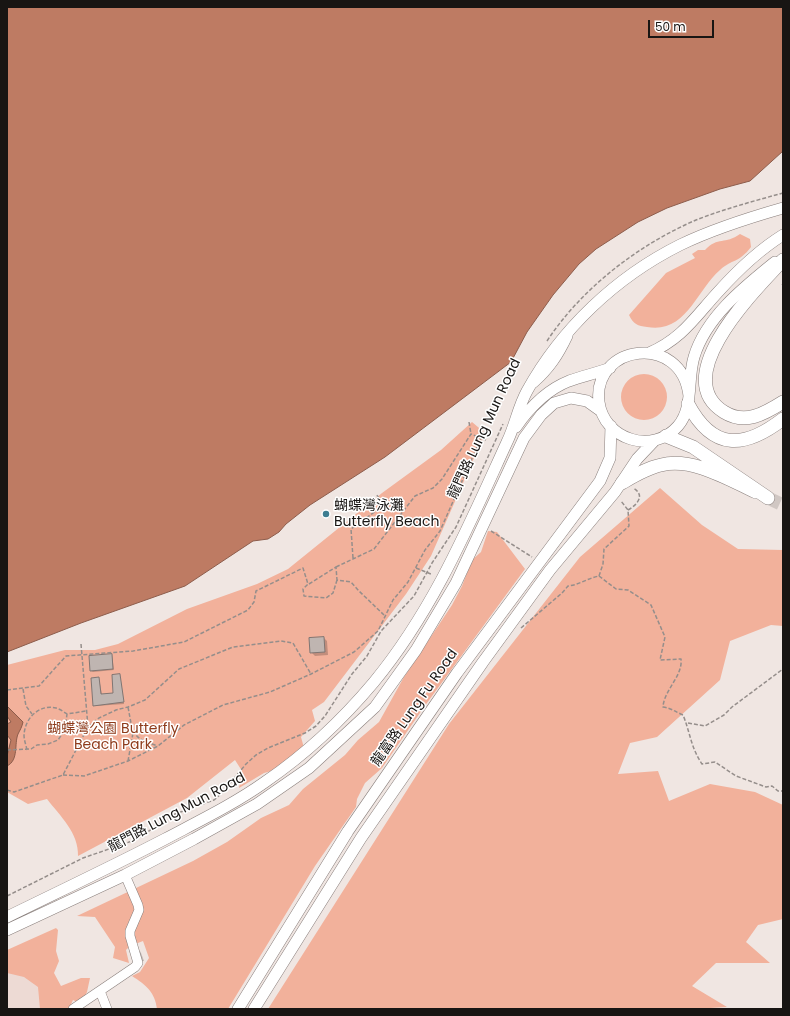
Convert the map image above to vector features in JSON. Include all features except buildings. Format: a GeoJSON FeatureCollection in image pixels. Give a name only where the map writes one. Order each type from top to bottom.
{"type":"FeatureCollection","features":[{"type":"Feature","properties":{"kind":"highway"},"geometry":{"type":"LineString","coordinates":[[783,260],[751,295],[726,328],[708,360],[704,377],[705,386],[712,401],[719,409],[733,416],[744,418],[758,416],[783,402]]}},
{"type":"Feature","properties":{"kind":"highway"},"geometry":{"type":"LineString","coordinates":[[688,400],[703,428],[712,435],[726,439],[740,440],[753,437],[768,430],[783,419]]}},
{"type":"Feature","properties":{"kind":"highway"},"geometry":{"type":"LineString","coordinates":[[661,438],[693,446],[756,492]]}},
{"type":"Feature","properties":{"kind":"highway"},"geometry":{"type":"LineString","coordinates":[[625,484],[656,466],[679,463],[703,469],[768,498]]}},
{"type":"Feature","properties":{"kind":"main road","name":"龍門路 Lung Mun Road"},"geometry":{"type":"LineString","coordinates":[[8,913],[151,846],[247,794],[302,754],[335,724],[375,681],[412,631],[428,606],[451,563],[512,432],[522,400],[527,390],[548,358],[573,326],[613,289],[662,255],[716,229],[783,208]]}},
{"type":"Feature","properties":{"kind":"main road"},"geometry":{"type":"LineString","coordinates":[[649,353],[664,346],[680,335],[741,268],[783,235]]}},
{"type":"Feature","properties":{"kind":"main road","name":"龍富路 Lung Fu Road"},"geometry":{"type":"LineString","coordinates":[[254,1009],[361,838],[416,757],[550,570],[625,484],[637,459],[682,420],[688,400],[694,357],[708,328],[743,289],[783,256]]}},
{"type":"Feature","properties":{"kind":"main road"},"geometry":{"type":"LineString","coordinates":[[661,438],[638,441],[622,436],[611,426],[601,410],[599,398],[600,385],[606,373],[611,367],[628,355],[649,353],[662,356],[676,365],[688,384],[688,400]]}},
{"type":"Feature","properties":{"kind":"main road"},"geometry":{"type":"LineString","coordinates":[[512,432],[531,408],[550,391],[568,382],[611,367]]}},
{"type":"Feature","properties":{"kind":"main road","name":"龍門路 Lung Mun Road"},"geometry":{"type":"LineString","coordinates":[[7,930],[125,875],[257,804],[309,768],[375,706],[416,650],[448,599],[474,548],[524,438],[540,415],[559,400],[571,398],[582,399],[601,410]]}},
{"type":"Feature","properties":{"kind":"main road","name":"龍富路 Lung Fu Road"},"geometry":{"type":"LineString","coordinates":[[238,1009],[348,831],[457,673],[600,481],[610,458],[611,426]]}},
{"type":"Feature","properties":{"kind":"lane"},"geometry":{"type":"LineString","coordinates":[[73,1009],[138,963],[130,936],[130,931],[139,910],[125,875]]}},
{"type":"Feature","properties":{"kind":"lane"},"geometry":{"type":"LineString","coordinates":[[8,913],[17,925]]}},
{"type":"Feature","properties":{"kind":"lane"},"geometry":{"type":"LineString","coordinates":[[100,991],[107,1009]]}},
{"type":"Feature","properties":{"kind":"path"},"geometry":{"type":"LineString","coordinates":[[546,343],[560,323],[585,296],[620,265],[646,247],[697,220],[729,208],[783,193]]}},
{"type":"Feature","properties":{"kind":"path"},"geometry":{"type":"LineString","coordinates":[[336,567],[337,580],[333,593],[326,598],[304,596],[303,588],[308,584],[336,567],[374,549],[415,496],[433,488],[442,479],[471,434],[469,422]]}},
{"type":"Feature","properties":{"kind":"path","name":"龍門路 Lung Mun Road"},"geometry":{"type":"LineString","coordinates":[[7,896],[83,858],[135,840],[175,814],[214,800],[226,790],[246,764],[256,755],[313,729],[327,713],[352,674],[370,652],[381,631],[414,596],[427,572],[456,527],[503,423]]}},
{"type":"Feature","properties":{"kind":"path"},"geometry":{"type":"LineString","coordinates":[[471,434],[486,440]]}},
{"type":"Feature","properties":{"kind":"path"},"geometry":{"type":"LineString","coordinates":[[7,790],[14,792],[63,775],[84,776],[128,761],[158,746],[184,725],[223,705],[270,692],[311,674],[354,652],[378,630],[384,615],[393,600],[408,582],[425,550],[440,531],[481,438]]}},
{"type":"Feature","properties":{"kind":"path"},"geometry":{"type":"LineString","coordinates":[[625,484],[636,490],[640,498],[639,501],[628,510]]}},
{"type":"Feature","properties":{"kind":"path"},"geometry":{"type":"LineString","coordinates":[[353,558],[350,529],[384,505],[376,494]]}},
{"type":"Feature","properties":{"kind":"path"},"geometry":{"type":"LineString","coordinates":[[599,576],[603,564],[604,549],[629,526],[628,510],[623,502]]}},
{"type":"Feature","properties":{"kind":"path"},"geometry":{"type":"LineString","coordinates":[[489,530],[533,558]]}},
{"type":"Feature","properties":{"kind":"path"},"geometry":{"type":"LineString","coordinates":[[416,567],[431,574]]}},
{"type":"Feature","properties":{"kind":"path"},"geometry":{"type":"LineString","coordinates":[[7,690],[39,686],[66,656],[133,650],[184,642],[248,610],[254,602],[256,591],[303,568],[308,584]]}},
{"type":"Feature","properties":{"kind":"path"},"geometry":{"type":"LineString","coordinates":[[517,626],[520,628],[527,624],[568,586],[578,585],[599,576]]}},
{"type":"Feature","properties":{"kind":"path"},"geometry":{"type":"LineString","coordinates":[[599,576],[616,589],[628,590],[650,605],[665,637],[660,660],[681,659],[682,664],[675,677],[675,682],[663,700],[663,707],[671,708],[675,712],[683,715],[687,723],[694,752],[702,764],[715,762],[736,776],[766,787],[772,786],[778,791],[783,791]]}},
{"type":"Feature","properties":{"kind":"path"},"geometry":{"type":"LineString","coordinates":[[337,580],[351,582],[359,592],[384,615]]}},
{"type":"Feature","properties":{"kind":"path"},"geometry":{"type":"LineString","coordinates":[[63,775],[88,727],[105,715],[116,710],[128,708],[145,700],[179,669],[233,647],[281,641],[293,643],[311,674]]}},
{"type":"Feature","properties":{"kind":"path"},"geometry":{"type":"LineString","coordinates":[[80,644],[88,727]]}},
{"type":"Feature","properties":{"kind":"path"},"geometry":{"type":"LineString","coordinates":[[687,723],[705,726],[724,716],[732,707],[783,670]]}},
{"type":"Feature","properties":{"kind":"path"},"geometry":{"type":"LineString","coordinates":[[23,689],[26,706],[32,714]]}},
{"type":"Feature","properties":{"kind":"path"},"geometry":{"type":"LineString","coordinates":[[27,750],[24,736],[25,726],[32,714],[42,708],[57,708],[67,714],[86,711]]}},
{"type":"Feature","properties":{"kind":"path"},"geometry":{"type":"LineString","coordinates":[[128,708],[133,733],[128,761]]}},
{"type":"Feature","properties":{"kind":"path"},"geometry":{"type":"LineString","coordinates":[[7,750],[23,751],[37,745],[48,744],[58,740],[65,730],[67,714]]}},
{"type":"Feature","properties":{"kind":"path"},"geometry":{"type":"LineString","coordinates":[[133,733],[142,741],[158,746]]}},
{"type":"Feature","properties":{"kind":"shaded area"},"geometry":{"type":"Polygon","coordinates":[[[7,7],[783,7],[783,151],[750,181],[720,189],[667,208],[638,222],[596,249],[579,264],[553,295],[527,332],[511,362],[385,457],[310,505],[286,524],[279,532],[268,539],[253,541],[185,586],[81,623],[7,652],[7,7]]]}},
{"type":"Feature","properties":{"kind":"shaded area"},"geometry":{"type":"Polygon","coordinates":[[[7,706],[23,722],[17,738],[15,756],[11,763],[7,766],[7,756],[11,740],[7,735],[7,724],[11,722],[7,716],[7,706]]]}},
{"type":"Feature","properties":{"kind":"shaded area"},"geometry":{"type":"Polygon","coordinates":[[[7,955],[36,974],[46,1009],[7,1009],[7,955]]]}},
{"type":"Feature","properties":{"kind":"green space"},"geometry":{"type":"Polygon","coordinates":[[[740,234],[750,239],[751,247],[743,256],[720,270],[681,318],[671,324],[660,327],[641,326],[632,321],[629,315],[666,273],[695,258],[692,254],[698,250],[705,250],[714,243],[730,239],[740,234]]]}},
{"type":"Feature","properties":{"kind":"green space"},"geometry":{"type":"Polygon","coordinates":[[[644,374],[657,378],[663,384],[667,397],[663,410],[657,416],[644,420],[631,416],[625,410],[621,397],[625,384],[631,378],[644,374]]]}},
{"type":"Feature","properties":{"kind":"green space","name":"蝴蝶灣公園 Butterfly Beach Park"},"geometry":{"type":"Polygon","coordinates":[[[472,422],[485,433],[431,556],[406,594],[324,702],[312,710],[315,721],[301,737],[304,748],[296,764],[264,773],[239,788],[242,771],[235,760],[187,798],[78,856],[72,832],[63,818],[47,799],[28,804],[7,792],[7,665],[65,650],[95,650],[118,644],[187,609],[257,584],[288,569],[382,493],[441,450],[472,422]]]}},
{"type":"Feature","properties":{"kind":"green space"},"geometry":{"type":"Polygon","coordinates":[[[660,488],[702,525],[738,549],[783,550],[783,626],[771,625],[730,641],[720,680],[657,737],[630,743],[618,774],[658,771],[669,801],[710,784],[755,792],[783,805],[783,919],[758,925],[746,942],[770,963],[716,963],[692,986],[727,1007],[694,1009],[268,1009],[449,724],[580,557],[660,488]]]}},
{"type":"Feature","properties":{"kind":"green space"},"geometry":{"type":"Polygon","coordinates":[[[488,531],[497,532],[525,569],[424,707],[382,768],[365,783],[357,799],[356,807],[315,866],[228,1009],[157,1009],[152,993],[132,976],[140,972],[149,958],[143,941],[130,946],[126,950],[129,963],[113,958],[115,947],[95,917],[77,916],[193,861],[227,842],[261,818],[289,805],[303,789],[345,755],[358,740],[379,722],[404,677],[452,605],[462,586],[472,560],[481,552],[488,531]]]}},
{"type":"Feature","properties":{"kind":"green space"},"geometry":{"type":"Polygon","coordinates":[[[56,928],[58,930],[56,951],[59,961],[54,973],[61,986],[81,978],[90,978],[87,992],[81,1004],[73,1000],[69,1009],[40,1009],[38,987],[24,977],[7,973],[7,950],[56,928]]]}},
{"type":"Feature","properties":{"kind":"tunnel"},"geometry":{"type":"LineString","coordinates":[[768,498],[783,505]]}},
{"type":"Feature","properties":{"kind":"place","name":"蝴蝶灣泳灘 Butterfly Beach"},"geometry":{"type":"Point","coordinates":[326,514]}}]}
